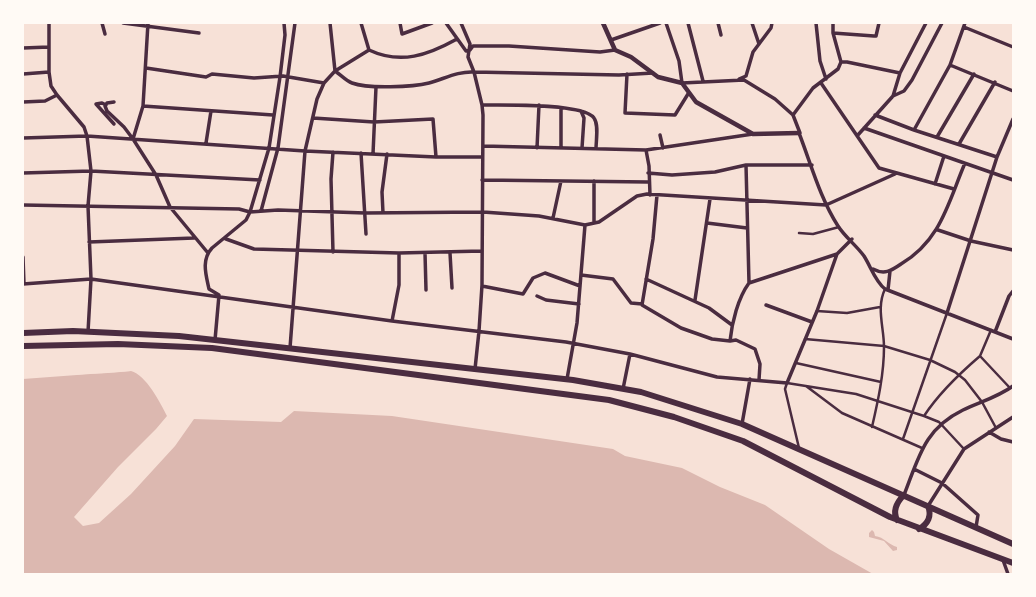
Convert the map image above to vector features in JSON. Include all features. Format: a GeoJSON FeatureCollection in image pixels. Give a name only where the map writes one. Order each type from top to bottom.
{"type":"FeatureCollection","features":[{"type":"Feature","properties":{"kind":"highway"},"geometry":{"type":"LineString","coordinates":[[68,344],[87,341],[88,332]]}},
{"type":"Feature","properties":{"kind":"highway"},"geometry":{"type":"LineString","coordinates":[[23,333],[88,332],[179,336],[567,379],[641,392],[742,424],[904,494],[1013,544]]}},
{"type":"Feature","properties":{"kind":"highway"},"geometry":{"type":"LineString","coordinates":[[23,346],[118,344],[212,348],[609,400],[674,417],[743,441],[897,520],[1013,563]]}},
{"type":"Feature","properties":{"kind":"highway"},"geometry":{"type":"LineString","coordinates":[[897,520],[894,512],[904,494]]}},
{"type":"Feature","properties":{"kind":"highway"},"geometry":{"type":"LineString","coordinates":[[919,529],[927,524],[929,519],[928,506]]}},
{"type":"Feature","properties":{"kind":"street"},"geometry":{"type":"LineString","coordinates":[[49,23],[49,72],[51,86],[84,127],[87,136],[91,171],[88,206],[91,279],[88,332]]}},
{"type":"Feature","properties":{"kind":"street"},"geometry":{"type":"LineString","coordinates":[[102,23],[105,34]]}},
{"type":"Feature","properties":{"kind":"street"},"geometry":{"type":"LineString","coordinates":[[123,23],[148,25],[199,33]]}},
{"type":"Feature","properties":{"kind":"street"},"geometry":{"type":"LineString","coordinates":[[219,296],[209,289],[204,270],[208,253],[226,239],[246,220],[250,212],[269,148],[280,77],[284,23]]}},
{"type":"Feature","properties":{"kind":"street"},"geometry":{"type":"LineString","coordinates":[[261,211],[278,148],[295,23]]}},
{"type":"Feature","properties":{"kind":"street"},"geometry":{"type":"LineString","coordinates":[[330,23],[335,70],[354,84],[376,87],[428,84],[464,72],[653,73]]}},
{"type":"Feature","properties":{"kind":"street"},"geometry":{"type":"LineString","coordinates":[[361,23],[369,50],[381,56],[412,57],[434,51],[457,39]]}},
{"type":"Feature","properties":{"kind":"street"},"geometry":{"type":"LineString","coordinates":[[400,23],[402,34],[432,23]]}},
{"type":"Feature","properties":{"kind":"street"},"geometry":{"type":"LineString","coordinates":[[446,23],[466,51],[470,50]]}},
{"type":"Feature","properties":{"kind":"street"},"geometry":{"type":"LineString","coordinates":[[461,23],[470,44],[468,57],[474,72],[482,105],[482,286],[475,369]]}},
{"type":"Feature","properties":{"kind":"street"},"geometry":{"type":"LineString","coordinates":[[603,23],[615,50]]}},
{"type":"Feature","properties":{"kind":"street"},"geometry":{"type":"LineString","coordinates":[[611,40],[660,23]]}},
{"type":"Feature","properties":{"kind":"street"},"geometry":{"type":"LineString","coordinates":[[666,23],[679,61],[682,83],[688,94],[696,102],[753,134]]}},
{"type":"Feature","properties":{"kind":"street"},"geometry":{"type":"LineString","coordinates":[[688,23],[703,82]]}},
{"type":"Feature","properties":{"kind":"street"},"geometry":{"type":"LineString","coordinates":[[718,23],[721,35]]}},
{"type":"Feature","properties":{"kind":"street"},"geometry":{"type":"LineString","coordinates":[[752,23],[759,44]]}},
{"type":"Feature","properties":{"kind":"street"},"geometry":{"type":"LineString","coordinates":[[738,79],[746,76],[753,52],[772,23]]}},
{"type":"Feature","properties":{"kind":"street"},"geometry":{"type":"LineString","coordinates":[[816,23],[820,61],[826,79]]}},
{"type":"Feature","properties":{"kind":"street"},"geometry":{"type":"LineString","coordinates":[[793,115],[813,88],[838,69],[841,62],[833,33],[833,23]]}},
{"type":"Feature","properties":{"kind":"street"},"geometry":{"type":"LineString","coordinates":[[833,33],[876,36],[879,23]]}},
{"type":"Feature","properties":{"kind":"street"},"geometry":{"type":"LineString","coordinates":[[893,96],[900,73],[926,23]]}},
{"type":"Feature","properties":{"kind":"street"},"geometry":{"type":"LineString","coordinates":[[857,136],[893,96],[904,91],[912,80],[942,23]]}},
{"type":"Feature","properties":{"kind":"street"},"geometry":{"type":"LineString","coordinates":[[133,139],[143,106],[143,83],[146,68],[148,25]]}},
{"type":"Feature","properties":{"kind":"street"},"geometry":{"type":"LineString","coordinates":[[914,130],[950,65],[964,25],[1013,47]]}},
{"type":"Feature","properties":{"kind":"street"},"geometry":{"type":"LineString","coordinates":[[23,48],[49,46]]}},
{"type":"Feature","properties":{"kind":"street"},"geometry":{"type":"LineString","coordinates":[[470,50],[473,46],[509,46],[600,52],[615,50],[631,56],[658,77],[682,83],[738,79],[744,80],[775,99],[793,115],[826,204],[839,227],[851,239],[874,270],[879,284],[886,290],[1013,339]]}},
{"type":"Feature","properties":{"kind":"street"},"geometry":{"type":"LineString","coordinates":[[290,348],[305,151],[318,99],[324,83],[335,70],[369,50]]}},
{"type":"Feature","properties":{"kind":"street"},"geometry":{"type":"LineString","coordinates":[[841,62],[900,73]]}},
{"type":"Feature","properties":{"kind":"street"},"geometry":{"type":"LineString","coordinates":[[950,65],[995,82],[1013,91]]}},
{"type":"Feature","properties":{"kind":"street"},"geometry":{"type":"LineString","coordinates":[[146,68],[206,77],[212,74],[254,78],[288,77],[324,83]]}},
{"type":"Feature","properties":{"kind":"street"},"geometry":{"type":"LineString","coordinates":[[23,74],[49,72]]}},
{"type":"Feature","properties":{"kind":"street"},"geometry":{"type":"LineString","coordinates":[[627,74],[625,113],[675,116],[688,94]]}},
{"type":"Feature","properties":{"kind":"street"},"geometry":{"type":"LineString","coordinates":[[937,137],[974,74]]}},
{"type":"Feature","properties":{"kind":"street"},"geometry":{"type":"LineString","coordinates":[[959,144],[995,82]]}},
{"type":"Feature","properties":{"kind":"street"},"geometry":{"type":"LineString","coordinates":[[821,83],[879,168],[895,174],[954,189]]}},
{"type":"Feature","properties":{"kind":"street"},"geometry":{"type":"LineString","coordinates":[[373,154],[376,87]]}},
{"type":"Feature","properties":{"kind":"street"},"geometry":{"type":"LineString","coordinates":[[23,102],[45,101],[57,95]]}},
{"type":"Feature","properties":{"kind":"street"},"geometry":{"type":"LineString","coordinates":[[114,102],[107,103],[106,105],[102,103],[96,104],[114,124]]}},
{"type":"Feature","properties":{"kind":"street"},"geometry":{"type":"LineString","coordinates":[[106,105],[107,111],[124,127],[156,175],[170,207],[194,238],[208,253]]}},
{"type":"Feature","properties":{"kind":"street"},"geometry":{"type":"LineString","coordinates":[[482,105],[539,105],[581,111],[593,116],[596,120],[596,149]]}},
{"type":"Feature","properties":{"kind":"street"},"geometry":{"type":"LineString","coordinates":[[537,148],[539,105]]}},
{"type":"Feature","properties":{"kind":"street"},"geometry":{"type":"LineString","coordinates":[[143,106],[273,115]]}},
{"type":"Feature","properties":{"kind":"street"},"geometry":{"type":"LineString","coordinates":[[561,108],[561,148]]}},
{"type":"Feature","properties":{"kind":"street"},"geometry":{"type":"LineString","coordinates":[[206,143],[211,111]]}},
{"type":"Feature","properties":{"kind":"street"},"geometry":{"type":"LineString","coordinates":[[581,111],[584,118],[582,148]]}},
{"type":"Feature","properties":{"kind":"street"},"geometry":{"type":"LineString","coordinates":[[875,115],[914,130],[997,157]]}},
{"type":"Feature","properties":{"kind":"street"},"geometry":{"type":"LineString","coordinates":[[313,118],[374,122],[433,119],[436,157]]}},
{"type":"Feature","properties":{"kind":"street"},"geometry":{"type":"LineString","coordinates":[[903,439],[911,412],[971,241],[997,157],[1013,119]]}},
{"type":"Feature","properties":{"kind":"street"},"geometry":{"type":"LineString","coordinates":[[864,128],[965,163],[992,174],[1013,180]]}},
{"type":"Feature","properties":{"kind":"street"},"geometry":{"type":"LineString","coordinates":[[483,146],[646,150],[753,134],[799,133]]}},
{"type":"Feature","properties":{"kind":"street"},"geometry":{"type":"LineString","coordinates":[[660,135],[663,148]]}},
{"type":"Feature","properties":{"kind":"street"},"geometry":{"type":"LineString","coordinates":[[23,138],[87,136],[305,151],[436,157],[481,157]]}},
{"type":"Feature","properties":{"kind":"street"},"geometry":{"type":"LineString","coordinates":[[646,150],[649,166],[648,182],[650,195]]}},
{"type":"Feature","properties":{"kind":"street"},"geometry":{"type":"LineString","coordinates":[[333,152],[331,179],[333,252]]}},
{"type":"Feature","properties":{"kind":"street"},"geometry":{"type":"LineString","coordinates":[[361,153],[366,234]]}},
{"type":"Feature","properties":{"kind":"street"},"geometry":{"type":"LineString","coordinates":[[383,213],[382,192],[387,154]]}},
{"type":"Feature","properties":{"kind":"street"},"geometry":{"type":"LineString","coordinates":[[935,184],[944,156]]}},
{"type":"Feature","properties":{"kind":"street"},"geometry":{"type":"LineString","coordinates":[[874,270],[880,273],[890,272],[912,258],[938,230],[965,163]]}},
{"type":"Feature","properties":{"kind":"street"},"geometry":{"type":"LineString","coordinates":[[648,172],[672,175],[715,172],[746,165],[812,165]]}},
{"type":"Feature","properties":{"kind":"street"},"geometry":{"type":"LineString","coordinates":[[730,342],[732,325],[744,291],[749,283],[746,165]]}},
{"type":"Feature","properties":{"kind":"street"},"geometry":{"type":"LineString","coordinates":[[23,173],[91,171],[260,180]]}},
{"type":"Feature","properties":{"kind":"street"},"geometry":{"type":"LineString","coordinates":[[23,205],[239,209],[250,212],[483,212],[539,216],[585,225],[600,222],[637,196],[657,195],[747,201],[826,204],[895,174]]}},
{"type":"Feature","properties":{"kind":"street"},"geometry":{"type":"LineString","coordinates":[[482,180],[648,182]]}},
{"type":"Feature","properties":{"kind":"street"},"geometry":{"type":"LineString","coordinates":[[553,218],[560,181]]}},
{"type":"Feature","properties":{"kind":"street"},"geometry":{"type":"LineString","coordinates":[[594,181],[594,223]]}},
{"type":"Feature","properties":{"kind":"street"},"geometry":{"type":"LineString","coordinates":[[642,304],[653,239],[657,195]]}},
{"type":"Feature","properties":{"kind":"street"},"geometry":{"type":"LineString","coordinates":[[695,300],[710,199]]}},
{"type":"Feature","properties":{"kind":"street"},"geometry":{"type":"LineString","coordinates":[[707,223],[747,228]]}},
{"type":"Feature","properties":{"kind":"street"},"geometry":{"type":"LineString","coordinates":[[567,379],[574,343],[579,304],[585,225]]}},
{"type":"Feature","properties":{"kind":"street"},"geometry":{"type":"LineString","coordinates":[[799,233],[813,234],[839,227]]}},
{"type":"Feature","properties":{"kind":"street"},"geometry":{"type":"LineString","coordinates":[[938,230],[971,241],[1013,250]]}},
{"type":"Feature","properties":{"kind":"street"},"geometry":{"type":"LineString","coordinates":[[89,242],[194,238]]}},
{"type":"Feature","properties":{"kind":"street"},"geometry":{"type":"LineString","coordinates":[[226,239],[254,249],[399,254],[482,252]]}},
{"type":"Feature","properties":{"kind":"street"},"geometry":{"type":"LineString","coordinates":[[799,449],[785,389],[817,311],[837,254],[851,239]]}},
{"type":"Feature","properties":{"kind":"street"},"geometry":{"type":"LineString","coordinates":[[425,253],[426,290]]}},
{"type":"Feature","properties":{"kind":"street"},"geometry":{"type":"LineString","coordinates":[[450,253],[452,288]]}},
{"type":"Feature","properties":{"kind":"street"},"geometry":{"type":"LineString","coordinates":[[392,321],[399,285],[399,254]]}},
{"type":"Feature","properties":{"kind":"street"},"geometry":{"type":"LineString","coordinates":[[749,283],[837,254]]}},
{"type":"Feature","properties":{"kind":"street"},"geometry":{"type":"LineString","coordinates":[[23,257],[24,284],[91,279],[294,306],[392,321],[574,343],[630,354],[717,377],[787,383],[856,394],[924,416],[941,424],[964,449]]}},
{"type":"Feature","properties":{"kind":"street"},"geometry":{"type":"LineString","coordinates":[[872,427],[881,382],[884,346],[880,300],[886,290],[890,272]]}},
{"type":"Feature","properties":{"kind":"street"},"geometry":{"type":"LineString","coordinates":[[482,286],[524,294],[533,278],[545,274],[580,286]]}},
{"type":"Feature","properties":{"kind":"street"},"geometry":{"type":"LineString","coordinates":[[581,274],[613,279],[632,303],[642,304],[681,328],[712,339],[730,342],[736,340],[755,349],[760,364],[759,380]]}},
{"type":"Feature","properties":{"kind":"street"},"geometry":{"type":"LineString","coordinates":[[646,279],[695,300],[724,318],[732,325]]}},
{"type":"Feature","properties":{"kind":"street"},"geometry":{"type":"LineString","coordinates":[[924,416],[933,402],[980,356],[1009,296],[1013,291]]}},
{"type":"Feature","properties":{"kind":"street"},"geometry":{"type":"LineString","coordinates":[[215,340],[219,296]]}},
{"type":"Feature","properties":{"kind":"street"},"geometry":{"type":"LineString","coordinates":[[537,296],[546,300],[579,304]]}},
{"type":"Feature","properties":{"kind":"street"},"geometry":{"type":"LineString","coordinates":[[766,305],[812,322]]}},
{"type":"Feature","properties":{"kind":"street"},"geometry":{"type":"LineString","coordinates":[[817,311],[847,313],[880,307]]}},
{"type":"Feature","properties":{"kind":"street"},"geometry":{"type":"LineString","coordinates":[[805,340],[884,346],[930,360],[959,375],[982,402],[996,428]]}},
{"type":"Feature","properties":{"kind":"street"},"geometry":{"type":"LineString","coordinates":[[623,390],[630,354]]}},
{"type":"Feature","properties":{"kind":"street"},"geometry":{"type":"LineString","coordinates":[[904,494],[922,448],[941,424],[962,410],[1012,387],[980,356]]}},
{"type":"Feature","properties":{"kind":"street"},"geometry":{"type":"LineString","coordinates":[[796,363],[881,382]]}},
{"type":"Feature","properties":{"kind":"street"},"geometry":{"type":"LineString","coordinates":[[742,424],[750,379]]}},
{"type":"Feature","properties":{"kind":"street"},"geometry":{"type":"LineString","coordinates":[[806,386],[842,413],[922,448]]}},
{"type":"Feature","properties":{"kind":"street"},"geometry":{"type":"LineString","coordinates":[[928,506],[964,449],[1013,417]]}},
{"type":"Feature","properties":{"kind":"street"},"geometry":{"type":"LineString","coordinates":[[989,432],[1001,439],[1013,442]]}},
{"type":"Feature","properties":{"kind":"street"},"geometry":{"type":"LineString","coordinates":[[914,469],[942,483],[978,515],[976,527]]}},
{"type":"Feature","properties":{"kind":"street"},"geometry":{"type":"LineString","coordinates":[[1003,560],[1008,574]]}},
{"type":"Feature","properties":{"kind":"shaded area"},"geometry":{"type":"Polygon","coordinates":[[[131,371],[147,383],[167,416],[118,467],[74,517],[83,526],[99,523],[131,494],[175,446],[194,419],[281,422],[294,411],[392,416],[613,449],[625,456],[682,468],[720,487],[765,505],[829,549],[873,574],[23,574],[23,377],[131,371]]]}},
{"type":"Feature","properties":{"kind":"shaded area"},"geometry":{"type":"Polygon","coordinates":[[[872,530],[875,536],[897,547],[897,550],[893,551],[884,541],[869,537],[869,533],[872,530]]]}},
{"type":"Feature","properties":{"kind":"pier"},"geometry":{"type":"Polygon","coordinates":[[[131,369],[131,371],[23,379],[23,375],[102,372],[131,369]]]}}]}
